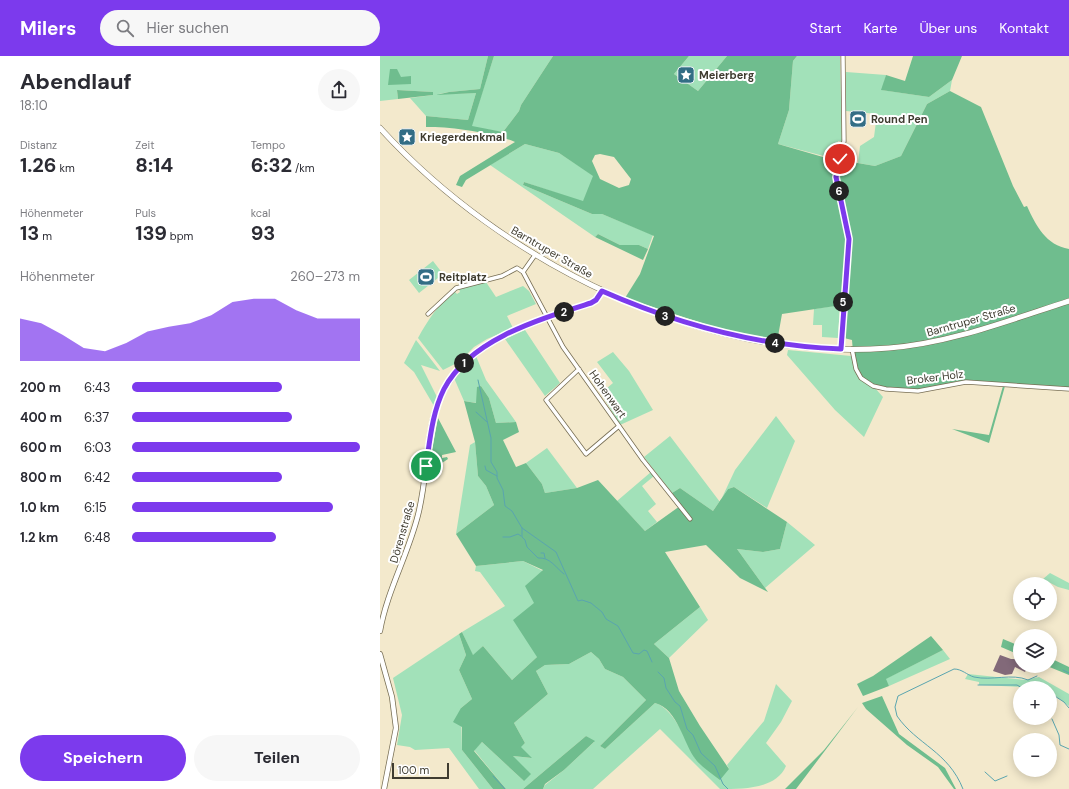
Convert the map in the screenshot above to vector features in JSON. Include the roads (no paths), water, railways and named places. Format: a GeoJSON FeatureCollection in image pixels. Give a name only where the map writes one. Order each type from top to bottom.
{"type":"FeatureCollection","features":[{"type":"Feature","properties":{"kind":"main road","name":"Barntruper Straße"},"geometry":{"type":"LineString","coordinates":[[380,128],[421,170],[456,201],[492,228],[535,254],[602,291],[662,314],[720,332],[777,343],[841,349],[902,347],[943,340],[1069,301]]}},
{"type":"Feature","properties":{"kind":"street"},"geometry":{"type":"LineString","coordinates":[[841,349],[849,239],[836,177],[844,141],[843,56]]}},
{"type":"Feature","properties":{"kind":"street"},"geometry":{"type":"LineString","coordinates":[[428,314],[449,294],[460,287],[502,276],[517,268],[523,272],[535,254]]}},
{"type":"Feature","properties":{"kind":"street","name":"Hohenwart"},"geometry":{"type":"LineString","coordinates":[[523,272],[564,347],[643,460],[690,518]]}},
{"type":"Feature","properties":{"kind":"street","name":"Dörenstraße"},"geometry":{"type":"LineString","coordinates":[[380,631],[384,611],[409,547],[418,514],[433,419],[444,389],[460,366],[484,347],[504,335],[591,303],[596,300],[602,291]]}},
{"type":"Feature","properties":{"kind":"street","name":"Broker Holz"},"geometry":{"type":"LineString","coordinates":[[852,349],[856,369],[861,378],[873,386],[918,391],[966,382],[1069,389]]}},
{"type":"Feature","properties":{"kind":"street"},"geometry":{"type":"LineString","coordinates":[[579,369],[546,400],[586,454],[619,426]]}},
{"type":"Feature","properties":{"kind":"street"},"geometry":{"type":"LineString","coordinates":[[380,654],[392,697],[396,728],[384,789]]}},
{"type":"Feature","properties":{"kind":"waterway"},"geometry":{"type":"LineString","coordinates":[[478,380],[491,438],[491,462],[497,472],[497,478],[503,490],[505,506],[512,511],[522,528],[556,552],[578,601],[582,600],[591,603],[602,612],[606,619],[618,626],[633,653],[639,654],[644,650],[647,651],[652,662]]}},
{"type":"Feature","properties":{"kind":"waterway"},"geometry":{"type":"LineString","coordinates":[[476,412],[487,422]]}},
{"type":"Feature","properties":{"kind":"waterway"},"geometry":{"type":"LineString","coordinates":[[485,466],[486,470],[497,476]]}},
{"type":"Feature","properties":{"kind":"waterway"},"geometry":{"type":"LineString","coordinates":[[522,528],[522,537],[525,540],[527,547],[538,558],[546,559],[564,574]]}},
{"type":"Feature","properties":{"kind":"waterway"},"geometry":{"type":"LineString","coordinates":[[503,537],[510,537],[518,534],[521,536]]}},
{"type":"Feature","properties":{"kind":"waterway"},"geometry":{"type":"LineString","coordinates":[[541,553],[544,553],[545,558]]}},
{"type":"Feature","properties":{"kind":"waterway"},"geometry":{"type":"LineString","coordinates":[[963,789],[957,776],[941,757],[905,726],[897,716],[895,707],[898,696],[954,669],[960,670],[974,677],[981,678],[1015,677],[1028,680],[1037,676]]}},
{"type":"Feature","properties":{"kind":"waterway"},"geometry":{"type":"LineString","coordinates":[[1063,670],[1069,673]]}},
{"type":"Feature","properties":{"kind":"waterway"},"geometry":{"type":"LineString","coordinates":[[658,672],[664,678],[666,688],[675,702],[680,706],[687,729],[693,735],[701,753],[715,766],[723,784],[728,789]]}},
{"type":"Feature","properties":{"kind":"waterway"},"geometry":{"type":"LineString","coordinates":[[978,685],[1013,685]]}},
{"type":"Feature","properties":{"kind":"waterway"},"geometry":{"type":"LineString","coordinates":[[1057,698],[1064,702],[1069,708]]}},
{"type":"Feature","properties":{"kind":"waterway"},"geometry":{"type":"LineString","coordinates":[[1055,725],[1059,735],[1060,745],[1069,749]]}},
{"type":"Feature","properties":{"kind":"waterway"},"geometry":{"type":"LineString","coordinates":[[985,772],[995,781],[1007,776]]}},
{"type":"Feature","properties":{"kind":"waterway"},"geometry":{"type":"LineString","coordinates":[[493,776],[505,789]]}},
{"type":"Feature","properties":{"kind":"place","name":"Meierberg"},"geometry":{"type":"Point","coordinates":[686,75]}},
{"type":"Feature","properties":{"kind":"place","name":"Round Pen"},"geometry":{"type":"Point","coordinates":[858,119]}},
{"type":"Feature","properties":{"kind":"place","name":"Kriegerdenkmal"},"geometry":{"type":"Point","coordinates":[407,137]}},
{"type":"Feature","properties":{"kind":"place","name":"Reitplatz"},"geometry":{"type":"Point","coordinates":[426,277]}}]}
